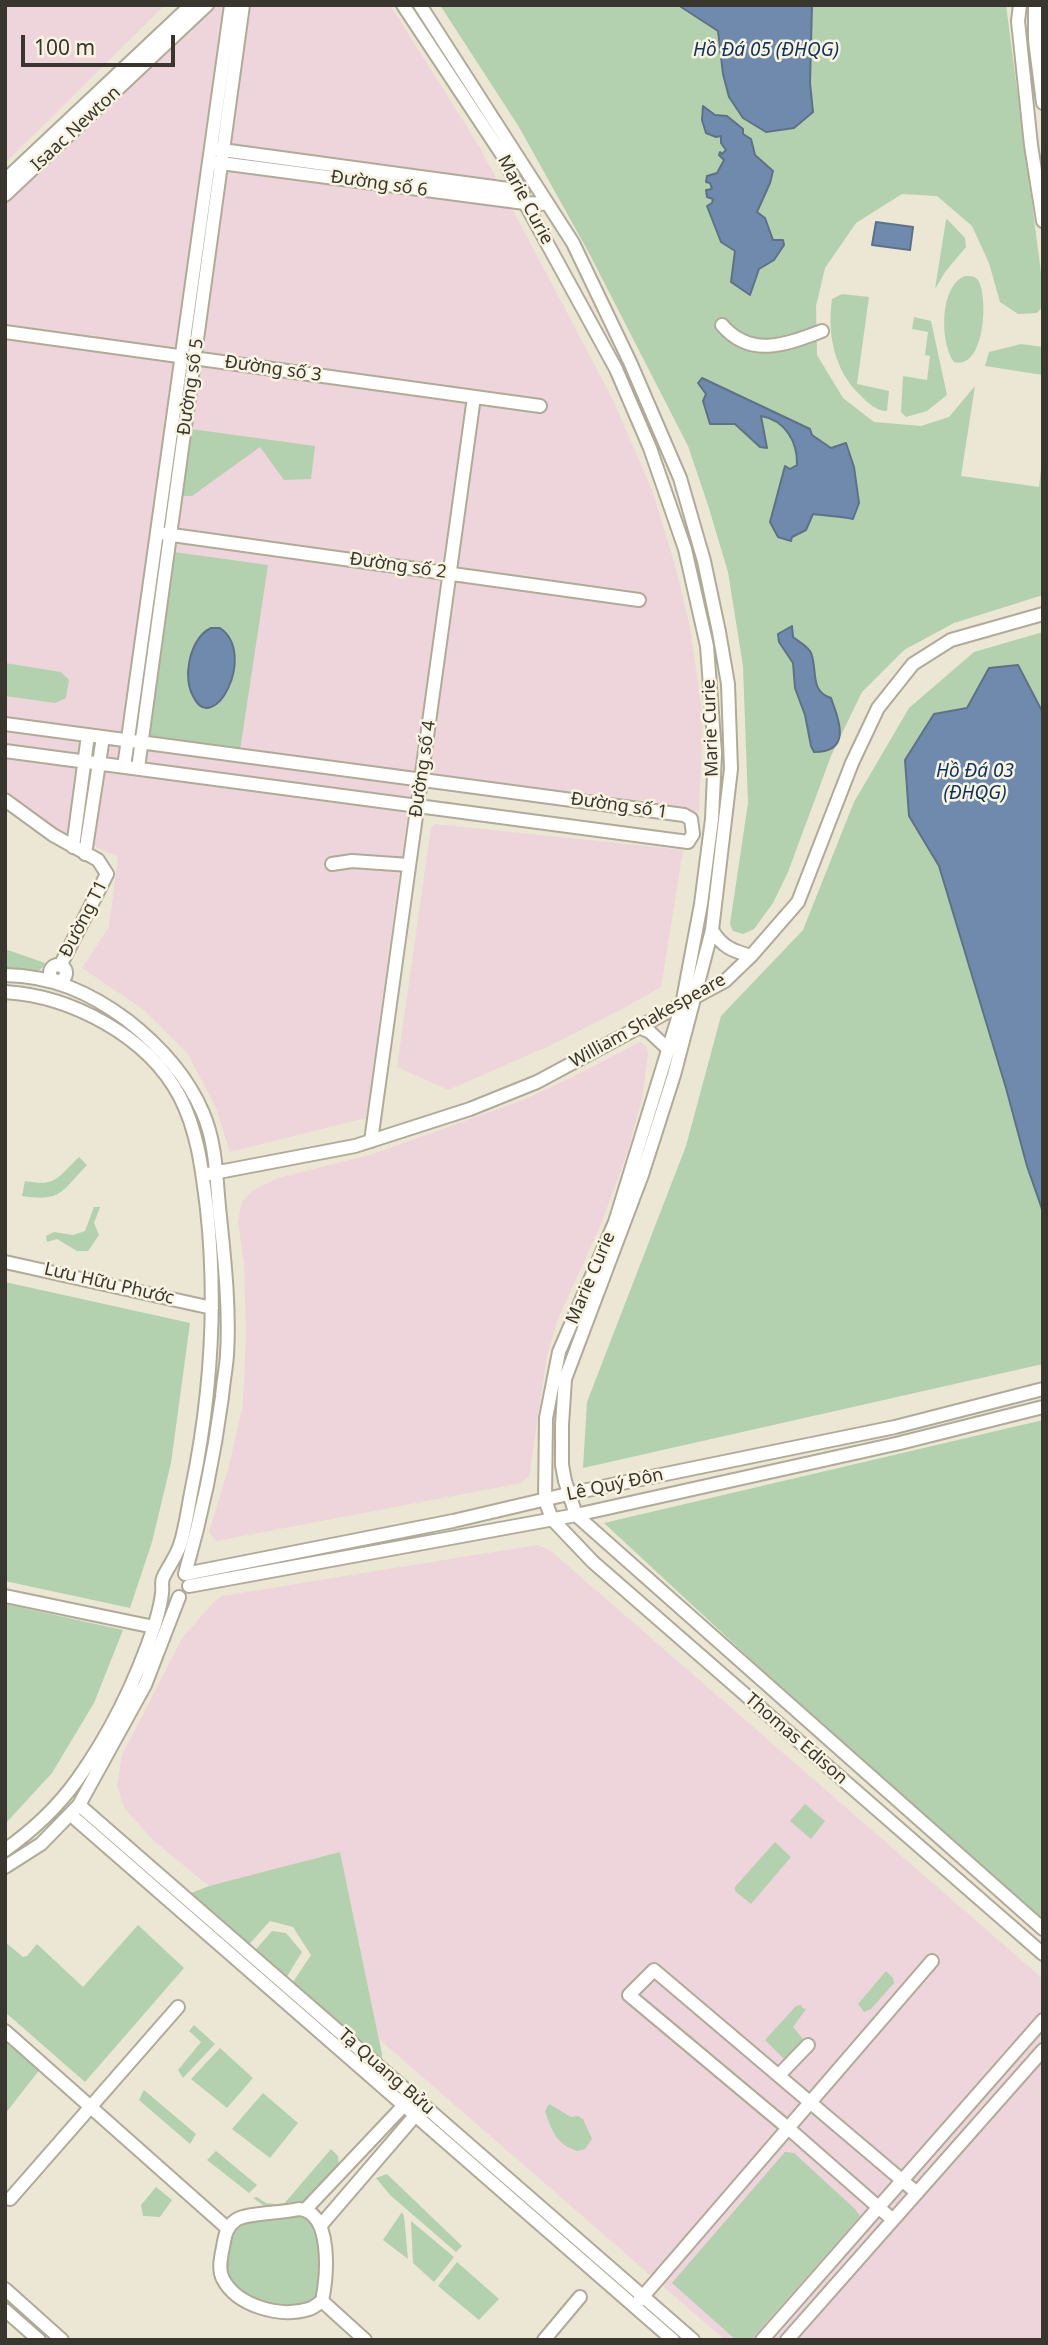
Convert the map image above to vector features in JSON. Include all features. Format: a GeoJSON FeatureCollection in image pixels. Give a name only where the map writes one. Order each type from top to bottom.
{"type":"FeatureCollection","features":[{"type":"Feature","properties":{"kind":"street","name":"Isaac Newton"},"geometry":{"type":"LineString","coordinates":[[5,180],[191,5]]}},
{"type":"Feature","properties":{"kind":"street","name":"Isaac Newton"},"geometry":{"type":"LineString","coordinates":[[5,195],[207,5]]}},
{"type":"Feature","properties":{"kind":"street","name":"Đường số 5"},"geometry":{"type":"LineString","coordinates":[[216,156],[231,5]]}},
{"type":"Feature","properties":{"kind":"street","name":"Đường số 5"},"geometry":{"type":"LineString","coordinates":[[124,766],[157,533],[188,357],[216,156],[243,5]]}},
{"type":"Feature","properties":{"kind":"street","name":"Marie Curie"},"geometry":{"type":"LineString","coordinates":[[403,5],[503,156],[522,197],[616,369],[650,448],[685,549],[706,646],[713,708],[715,753],[711,830],[701,904],[682,1006],[615,1222],[559,1352],[546,1418],[545,1500]]}},
{"type":"Feature","properties":{"kind":"street","name":"Marie Curie"},"geometry":{"type":"LineString","coordinates":[[420,5],[573,243],[629,362],[680,478],[704,561],[728,684],[731,769],[712,930],[674,1074],[642,1175],[565,1378],[562,1465],[576,1515]]}},
{"type":"Feature","properties":{"kind":"street"},"geometry":{"type":"LineString","coordinates":[[1020,5],[1018,21],[1031,145],[1043,221]]}},
{"type":"Feature","properties":{"kind":"street"},"geometry":{"type":"LineString","coordinates":[[1035,5],[1034,20],[1043,103]]}},
{"type":"Feature","properties":{"kind":"street"},"geometry":{"type":"LineString","coordinates":[[1018,21],[1034,20]]}},
{"type":"Feature","properties":{"kind":"street","name":"Đường số 6"},"geometry":{"type":"LineString","coordinates":[[216,156],[522,197],[548,204]]}},
{"type":"Feature","properties":{"kind":"street","name":"Đường số 6"},"geometry":{"type":"LineString","coordinates":[[522,197],[540,191]]}},
{"type":"Feature","properties":{"kind":"street"},"geometry":{"type":"LineString","coordinates":[[722,326],[741,341],[762,347],[781,346],[822,331]]}},
{"type":"Feature","properties":{"kind":"street","name":"Đường số 3"},"geometry":{"type":"LineString","coordinates":[[5,332],[540,406]]}},
{"type":"Feature","properties":{"kind":"street","name":"Đường số 5"},"geometry":{"type":"LineString","coordinates":[[138,768],[170,535],[188,357]]}},
{"type":"Feature","properties":{"kind":"street","name":"Đường số 4"},"geometry":{"type":"LineString","coordinates":[[371,1141],[474,397]]}},
{"type":"Feature","properties":{"kind":"street"},"geometry":{"type":"LineString","coordinates":[[650,448],[665,444]]}},
{"type":"Feature","properties":{"kind":"street","name":"Đường số 2"},"geometry":{"type":"LineString","coordinates":[[157,533],[639,600]]}},
{"type":"Feature","properties":{"kind":"street","name":"William Shakespeare"},"geometry":{"type":"LineString","coordinates":[[209,1173],[331,1151],[470,1109],[531,1085],[725,981],[751,957],[798,902],[852,763],[878,708],[913,664],[951,640],[1043,614]]}},
{"type":"Feature","properties":{"kind":"street","name":"Đường số 1"},"geometry":{"type":"LineString","coordinates":[[5,724],[684,815],[691,819],[693,834],[688,842],[5,751]]}},
{"type":"Feature","properties":{"kind":"street"},"geometry":{"type":"LineString","coordinates":[[73,847],[88,735]]}},
{"type":"Feature","properties":{"kind":"street"},"geometry":{"type":"LineString","coordinates":[[85,854],[103,737]]}},
{"type":"Feature","properties":{"kind":"street","name":"Đường T1"},"geometry":{"type":"LineString","coordinates":[[5,800],[73,847],[98,860],[107,874],[60,966],[65,969],[66,974],[63,979],[56,981]]}},
{"type":"Feature","properties":{"kind":"street"},"geometry":{"type":"LineString","coordinates":[[331,864],[352,861],[409,865]]}},
{"type":"Feature","properties":{"kind":"street"},"geometry":{"type":"LineString","coordinates":[[712,930],[719,943],[751,957]]}},
{"type":"Feature","properties":{"kind":"street"},"geometry":{"type":"LineString","coordinates":[[5,975],[24,975],[56,981],[110,1008],[156,1044],[190,1087],[212,1140],[209,1173],[212,1307],[208,1387],[202,1433],[180,1545],[162,1580],[163,1590],[154,1627],[118,1710],[78,1779],[41,1822],[5,1850]]}},
{"type":"Feature","properties":{"kind":"street"},"geometry":{"type":"LineString","coordinates":[[53,999],[56,981]]}},
{"type":"Feature","properties":{"kind":"street"},"geometry":{"type":"LineString","coordinates":[[5,992],[53,999],[82,1011],[114,1029],[146,1054],[179,1095],[209,1173],[225,1265],[227,1355],[216,1441],[185,1594],[179,1597],[168,1596],[163,1590]]}},
{"type":"Feature","properties":{"kind":"street"},"geometry":{"type":"LineString","coordinates":[[639,1027],[650,1031],[668,1049]]}},
{"type":"Feature","properties":{"kind":"street","name":"Lưu Hữu Phước"},"geometry":{"type":"LineString","coordinates":[[5,1262],[212,1307]]}},
{"type":"Feature","properties":{"kind":"street","name":"Lê Quý Đôn"},"geometry":{"type":"LineString","coordinates":[[187,1580],[568,1494],[895,1427],[1043,1389]]}},
{"type":"Feature","properties":{"kind":"street"},"geometry":{"type":"LineString","coordinates":[[984,1405],[989,1421]]}},
{"type":"Feature","properties":{"kind":"street","name":"Lê Quý Đôn"},"geometry":{"type":"LineString","coordinates":[[187,1580],[576,1515],[900,1443],[1043,1407]]}},
{"type":"Feature","properties":{"kind":"street"},"geometry":{"type":"LineString","coordinates":[[895,1427],[900,1443]]}},
{"type":"Feature","properties":{"kind":"street"},"geometry":{"type":"LineString","coordinates":[[545,1500],[552,1519]]}},
{"type":"Feature","properties":{"kind":"street","name":"Thomas Edison"},"geometry":{"type":"LineString","coordinates":[[576,1515],[1043,1929]]}},
{"type":"Feature","properties":{"kind":"street","name":"Thomas Edison"},"geometry":{"type":"LineString","coordinates":[[552,1519],[593,1562],[1043,1954]]}},
{"type":"Feature","properties":{"kind":"street"},"geometry":{"type":"LineString","coordinates":[[453,1521],[457,1537]]}},
{"type":"Feature","properties":{"kind":"street"},"geometry":{"type":"LineString","coordinates":[[168,1572],[177,1570],[187,1580]]}},
{"type":"Feature","properties":{"kind":"street"},"geometry":{"type":"LineString","coordinates":[[5,1597],[154,1627]]}},
{"type":"Feature","properties":{"kind":"street"},"geometry":{"type":"LineString","coordinates":[[5,1867],[41,1844],[75,1810],[145,1685],[179,1597]]}},
{"type":"Feature","properties":{"kind":"street"},"geometry":{"type":"LineString","coordinates":[[678,1636],[692,1618]]}},
{"type":"Feature","properties":{"kind":"street","name":"Tạ Quang Bửu"},"geometry":{"type":"LineString","coordinates":[[75,1810],[639,2301],[693,2340]]}},
{"type":"Feature","properties":{"kind":"street"},"geometry":{"type":"LineString","coordinates":[[639,2301],[932,1961]]}},
{"type":"Feature","properties":{"kind":"street"},"geometry":{"type":"LineString","coordinates":[[893,2220],[629,1995],[654,1970],[917,2193]]}},
{"type":"Feature","properties":{"kind":"street"},"geometry":{"type":"LineString","coordinates":[[10,2199],[178,2007]]}},
{"type":"Feature","properties":{"kind":"street"},"geometry":{"type":"LineString","coordinates":[[762,2340],[1043,2020]]}},
{"type":"Feature","properties":{"kind":"street"},"geometry":{"type":"LineString","coordinates":[[5,2031],[227,2228]]}},
{"type":"Feature","properties":{"kind":"street"},"geometry":{"type":"LineString","coordinates":[[779,2075],[808,2045]]}},
{"type":"Feature","properties":{"kind":"street"},"geometry":{"type":"LineString","coordinates":[[787,2340],[1043,2050]]}},
{"type":"Feature","properties":{"kind":"street"},"geometry":{"type":"LineString","coordinates":[[997,2072],[1013,2085]]}},
{"type":"Feature","properties":{"kind":"street"},"geometry":{"type":"LineString","coordinates":[[305,2210],[321,2225],[326,2261],[323,2301],[310,2309],[291,2312],[261,2308],[235,2294],[222,2278],[220,2271],[227,2228],[238,2217],[305,2210],[414,2105]]}},
{"type":"Feature","properties":{"kind":"street"},"geometry":{"type":"LineString","coordinates":[[321,2225],[414,2105]]}},
{"type":"Feature","properties":{"kind":"street"},"geometry":{"type":"LineString","coordinates":[[5,2290],[62,2340]]}},
{"type":"Feature","properties":{"kind":"street"},"geometry":{"type":"LineString","coordinates":[[802,2295],[815,2307]]}},
{"type":"Feature","properties":{"kind":"street"},"geometry":{"type":"LineString","coordinates":[[544,2340],[580,2297]]}},
{"type":"Feature","properties":{"kind":"street"},"geometry":{"type":"LineString","coordinates":[[323,2301],[365,2340]]}},
{"type":"Feature","properties":{"kind":"street","name":"Tạ Quang Bửu"},"geometry":{"type":"LineString","coordinates":[[639,2301],[673,2340]]}},
{"type":"Feature","properties":{"kind":"street"},"geometry":{"type":"LineString","coordinates":[[5,2309],[39,2340]]}},
{"type":"Feature","properties":{"kind":"shaded area"},"geometry":{"type":"Polygon","coordinates":[[[5,5],[165,5],[5,163],[5,5]]]}},
{"type":"Feature","properties":{"kind":"shaded area"},"geometry":{"type":"Polygon","coordinates":[[[211,5],[390,5],[479,146],[613,400],[652,490],[675,565],[690,627],[703,719],[699,812],[413,773],[366,1118],[230,1152],[216,1108],[188,1054],[143,1009],[82,968],[109,927],[118,857],[56,829],[5,790],[5,200],[211,5]]]}},
{"type":"Feature","properties":{"kind":"shaded area"},"geometry":{"type":"Polygon","coordinates":[[[435,824],[683,850],[661,987],[549,1046],[448,1090],[397,1067],[431,828],[435,824]]]}},
{"type":"Feature","properties":{"kind":"shaded area"},"geometry":{"type":"Polygon","coordinates":[[[640,1042],[646,1046],[648,1054],[642,1099],[628,1151],[601,1224],[558,1319],[547,1356],[529,1477],[521,1483],[216,1541],[209,1532],[229,1466],[243,1404],[246,1333],[244,1263],[238,1222],[242,1202],[252,1191],[278,1178],[373,1154],[523,1100],[640,1042]]]}},
{"type":"Feature","properties":{"kind":"shaded area"},"geometry":{"type":"Polygon","coordinates":[[[537,1545],[551,1551],[1043,1979],[1043,2340],[725,2340],[379,2039],[340,1853],[209,1886],[154,1841],[125,1809],[117,1786],[122,1755],[183,1637],[222,1596],[537,1545]]]}},
{"type":"Feature","properties":{"kind":"green space"},"geometry":{"type":"Polygon","coordinates":[[[440,5],[678,5],[719,31],[723,74],[813,112],[810,83],[812,5],[1006,5],[1043,288],[1043,306],[1037,313],[1018,314],[1000,302],[989,263],[972,226],[937,196],[902,194],[856,223],[825,268],[816,306],[817,355],[843,398],[874,422],[921,426],[949,417],[975,386],[961,476],[1039,487],[1043,452],[1043,595],[954,623],[904,650],[862,692],[831,756],[788,872],[773,903],[754,929],[743,934],[733,931],[730,924],[748,803],[743,666],[728,572],[688,446],[589,253],[519,127],[440,5]],[[704,107],[702,120],[723,138],[721,143],[726,150],[722,154],[724,159],[710,183],[712,189],[709,196],[713,199],[707,207],[735,251],[758,269],[774,260],[769,227],[757,212],[773,171],[755,155],[751,139],[704,107]],[[706,394],[703,401],[706,409],[735,424],[760,447],[766,447],[761,415],[777,422],[789,433],[796,448],[798,465],[790,470],[786,466],[792,537],[806,530],[813,513],[853,519],[859,503],[854,467],[812,435],[806,427],[706,394]]]}},
{"type":"Feature","properties":{"kind":"green space"},"geometry":{"type":"Polygon","coordinates":[[[946,220],[965,238],[966,247],[935,289],[946,220]]]}},
{"type":"Feature","properties":{"kind":"green space"},"geometry":{"type":"Polygon","coordinates":[[[965,276],[976,278],[980,285],[983,296],[982,327],[973,354],[965,361],[954,362],[946,342],[944,316],[950,291],[956,282],[965,276]]]}},
{"type":"Feature","properties":{"kind":"green space"},"geometry":{"type":"Polygon","coordinates":[[[842,294],[869,297],[857,384],[889,391],[887,411],[869,404],[851,385],[838,363],[832,338],[831,312],[832,299],[842,294]]]}},
{"type":"Feature","properties":{"kind":"green space"},"geometry":{"type":"Polygon","coordinates":[[[914,317],[931,321],[947,395],[927,411],[906,417],[901,412],[903,376],[927,380],[930,356],[925,355],[928,332],[912,329],[914,317]]]}},
{"type":"Feature","properties":{"kind":"green space"},"geometry":{"type":"Polygon","coordinates":[[[1021,344],[1043,347],[1043,375],[985,366],[989,352],[1021,344]]]}},
{"type":"Feature","properties":{"kind":"green space"},"geometry":{"type":"Polygon","coordinates":[[[191,429],[315,446],[311,479],[284,480],[260,447],[192,496],[181,496],[191,429]]]}},
{"type":"Feature","properties":{"kind":"green space"},"geometry":{"type":"Polygon","coordinates":[[[174,552],[268,565],[239,757],[148,742],[174,552]]]}},
{"type":"Feature","properties":{"kind":"green space"},"geometry":{"type":"Polygon","coordinates":[[[1043,632],[1043,713],[1018,665],[967,708],[934,714],[909,816],[939,866],[1043,1212],[1043,1364],[583,1468],[587,1402],[686,1146],[721,1016],[803,930],[854,802],[909,708],[974,652],[1043,632]]]}},
{"type":"Feature","properties":{"kind":"green space"},"geometry":{"type":"Polygon","coordinates":[[[5,663],[61,672],[69,680],[66,698],[55,703],[5,696],[5,663]]]}},
{"type":"Feature","properties":{"kind":"green space"},"geometry":{"type":"Polygon","coordinates":[[[5,949],[45,965],[34,975],[5,978],[5,949]]]}},
{"type":"Feature","properties":{"kind":"green space"},"geometry":{"type":"Polygon","coordinates":[[[79,1157],[87,1165],[59,1193],[45,1197],[22,1196],[25,1181],[50,1182],[79,1157]]]}},
{"type":"Feature","properties":{"kind":"green space"},"geometry":{"type":"Polygon","coordinates":[[[94,1207],[100,1207],[94,1223],[99,1235],[88,1251],[77,1251],[57,1239],[47,1242],[46,1236],[54,1232],[73,1235],[85,1231],[94,1207]]]}},
{"type":"Feature","properties":{"kind":"green space"},"geometry":{"type":"Polygon","coordinates":[[[5,1282],[190,1323],[171,1463],[152,1542],[130,1608],[5,1581],[5,1282]]]}},
{"type":"Feature","properties":{"kind":"green space"},"geometry":{"type":"Polygon","coordinates":[[[1043,1420],[1043,1924],[903,1801],[604,1523],[1043,1420]]]}},
{"type":"Feature","properties":{"kind":"green space"},"geometry":{"type":"Polygon","coordinates":[[[5,1604],[123,1630],[94,1703],[52,1773],[5,1824],[5,1604]]]}},
{"type":"Feature","properties":{"kind":"green space"},"geometry":{"type":"Polygon","coordinates":[[[805,1804],[825,1821],[811,1839],[790,1821],[805,1804]]]}},
{"type":"Feature","properties":{"kind":"green space"},"geometry":{"type":"Polygon","coordinates":[[[775,1842],[791,1857],[751,1904],[735,1891],[735,1887],[775,1842]]]}},
{"type":"Feature","properties":{"kind":"green space"},"geometry":{"type":"Polygon","coordinates":[[[340,1852],[382,2054],[382,2071],[289,1988],[311,1955],[293,1927],[270,1921],[243,1951],[181,1897],[209,1886],[340,1852]]]}},
{"type":"Feature","properties":{"kind":"green space"},"geometry":{"type":"Polygon","coordinates":[[[138,1925],[184,1968],[85,2082],[5,2012],[5,1942],[23,1957],[37,1944],[83,1987],[138,1925]]]}},
{"type":"Feature","properties":{"kind":"green space"},"geometry":{"type":"Polygon","coordinates":[[[272,1931],[286,1933],[302,1952],[283,1983],[251,1955],[272,1931]]]}},
{"type":"Feature","properties":{"kind":"green space"},"geometry":{"type":"Polygon","coordinates":[[[886,1971],[894,1983],[871,2009],[864,2012],[858,2004],[886,1971]]]}},
{"type":"Feature","properties":{"kind":"green space"},"geometry":{"type":"Polygon","coordinates":[[[801,2005],[806,2009],[793,2027],[803,2039],[784,2059],[765,2040],[796,2006],[801,2005]]]}},
{"type":"Feature","properties":{"kind":"green space"},"geometry":{"type":"Polygon","coordinates":[[[194,2025],[215,2044],[183,2078],[178,2070],[201,2042],[189,2031],[194,2025]]]}},
{"type":"Feature","properties":{"kind":"green space"},"geometry":{"type":"Polygon","coordinates":[[[5,2030],[44,2064],[5,2114],[5,2030]]]}},
{"type":"Feature","properties":{"kind":"green space"},"geometry":{"type":"Polygon","coordinates":[[[220,2048],[253,2078],[227,2108],[191,2079],[220,2048]]]}},
{"type":"Feature","properties":{"kind":"green space"},"geometry":{"type":"Polygon","coordinates":[[[144,2090],[196,2134],[190,2144],[139,2100],[144,2090]]]}},
{"type":"Feature","properties":{"kind":"green space"},"geometry":{"type":"Polygon","coordinates":[[[263,2093],[298,2123],[270,2158],[232,2129],[263,2093]]]}},
{"type":"Feature","properties":{"kind":"green space"},"geometry":{"type":"Polygon","coordinates":[[[549,2104],[571,2117],[578,2116],[583,2119],[592,2139],[585,2149],[577,2151],[559,2141],[545,2111],[549,2104]]]}},
{"type":"Feature","properties":{"kind":"green space"},"geometry":{"type":"Polygon","coordinates":[[[331,2149],[338,2156],[339,2166],[300,2212],[273,2212],[253,2198],[283,2205],[331,2149]]]}},
{"type":"Feature","properties":{"kind":"green space"},"geometry":{"type":"Polygon","coordinates":[[[216,2151],[257,2185],[249,2193],[207,2160],[216,2151]]]}},
{"type":"Feature","properties":{"kind":"green space"},"geometry":{"type":"Polygon","coordinates":[[[785,2152],[794,2153],[860,2216],[751,2340],[736,2340],[672,2283],[785,2152]]]}},
{"type":"Feature","properties":{"kind":"green space"},"geometry":{"type":"Polygon","coordinates":[[[387,2174],[462,2246],[456,2252],[390,2195],[376,2178],[387,2174]]]}},
{"type":"Feature","properties":{"kind":"green space"},"geometry":{"type":"Polygon","coordinates":[[[156,2187],[172,2200],[160,2217],[143,2216],[141,2205],[156,2187]]]}},
{"type":"Feature","properties":{"kind":"green space"},"geometry":{"type":"Polygon","coordinates":[[[402,2212],[404,2216],[408,2259],[383,2240],[402,2212]]]}},
{"type":"Feature","properties":{"kind":"green space"},"geometry":{"type":"Polygon","coordinates":[[[304,2217],[317,2223],[323,2281],[307,2309],[269,2306],[239,2292],[229,2277],[227,2246],[234,2228],[251,2219],[304,2217]]]}},
{"type":"Feature","properties":{"kind":"green space"},"geometry":{"type":"Polygon","coordinates":[[[411,2221],[454,2257],[434,2282],[413,2263],[411,2221]]]}},
{"type":"Feature","properties":{"kind":"green space"},"geometry":{"type":"Polygon","coordinates":[[[457,2262],[499,2299],[479,2320],[438,2286],[457,2262]]]}},
{"type":"Feature","properties":{"kind":"water","name":"Hồ Đá 05 (ĐHQG)"},"geometry":{"type":"Polygon","coordinates":[[[678,5],[812,5],[810,83],[813,112],[794,128],[766,132],[743,118],[729,97],[723,74],[718,31],[678,5]]]}},
{"type":"Feature","properties":{"kind":"water"},"geometry":{"type":"Polygon","coordinates":[[[703,106],[715,115],[727,116],[743,129],[743,134],[751,139],[755,155],[773,171],[757,212],[765,218],[773,240],[783,240],[784,245],[774,260],[759,269],[750,295],[731,282],[735,251],[721,242],[707,206],[713,199],[707,197],[706,190],[712,189],[710,183],[706,182],[707,176],[717,173],[724,160],[719,155],[720,152],[722,154],[726,150],[721,143],[721,136],[706,133],[702,120],[703,106]]]}},
{"type":"Feature","properties":{"kind":"water"},"geometry":{"type":"Polygon","coordinates":[[[876,222],[913,227],[910,250],[872,245],[876,222]]]}},
{"type":"Feature","properties":{"kind":"water"},"geometry":{"type":"Polygon","coordinates":[[[702,378],[810,429],[812,435],[831,448],[846,443],[854,467],[859,503],[853,519],[813,514],[806,530],[792,537],[791,541],[778,537],[770,522],[785,466],[790,469],[797,465],[792,440],[777,422],[761,416],[767,448],[760,447],[735,424],[710,424],[703,401],[706,394],[698,383],[702,378]]]}},
{"type":"Feature","properties":{"kind":"water"},"geometry":{"type":"Polygon","coordinates":[[[792,626],[793,637],[811,653],[817,685],[824,695],[831,698],[837,717],[840,734],[838,742],[826,751],[814,752],[811,746],[805,715],[795,688],[793,663],[779,642],[778,634],[792,626]]]}},
{"type":"Feature","properties":{"kind":"water"},"geometry":{"type":"Polygon","coordinates":[[[211,628],[220,628],[231,640],[235,656],[228,688],[211,707],[201,706],[193,696],[188,668],[193,648],[202,634],[211,628]]]}},
{"type":"Feature","properties":{"kind":"water","name":"Hồ Đá 03 (ĐHQG)"},"geometry":{"type":"Polygon","coordinates":[[[1018,665],[1043,713],[1043,1212],[939,866],[909,816],[905,760],[934,714],[967,708],[989,668],[1018,665]]]}}]}
